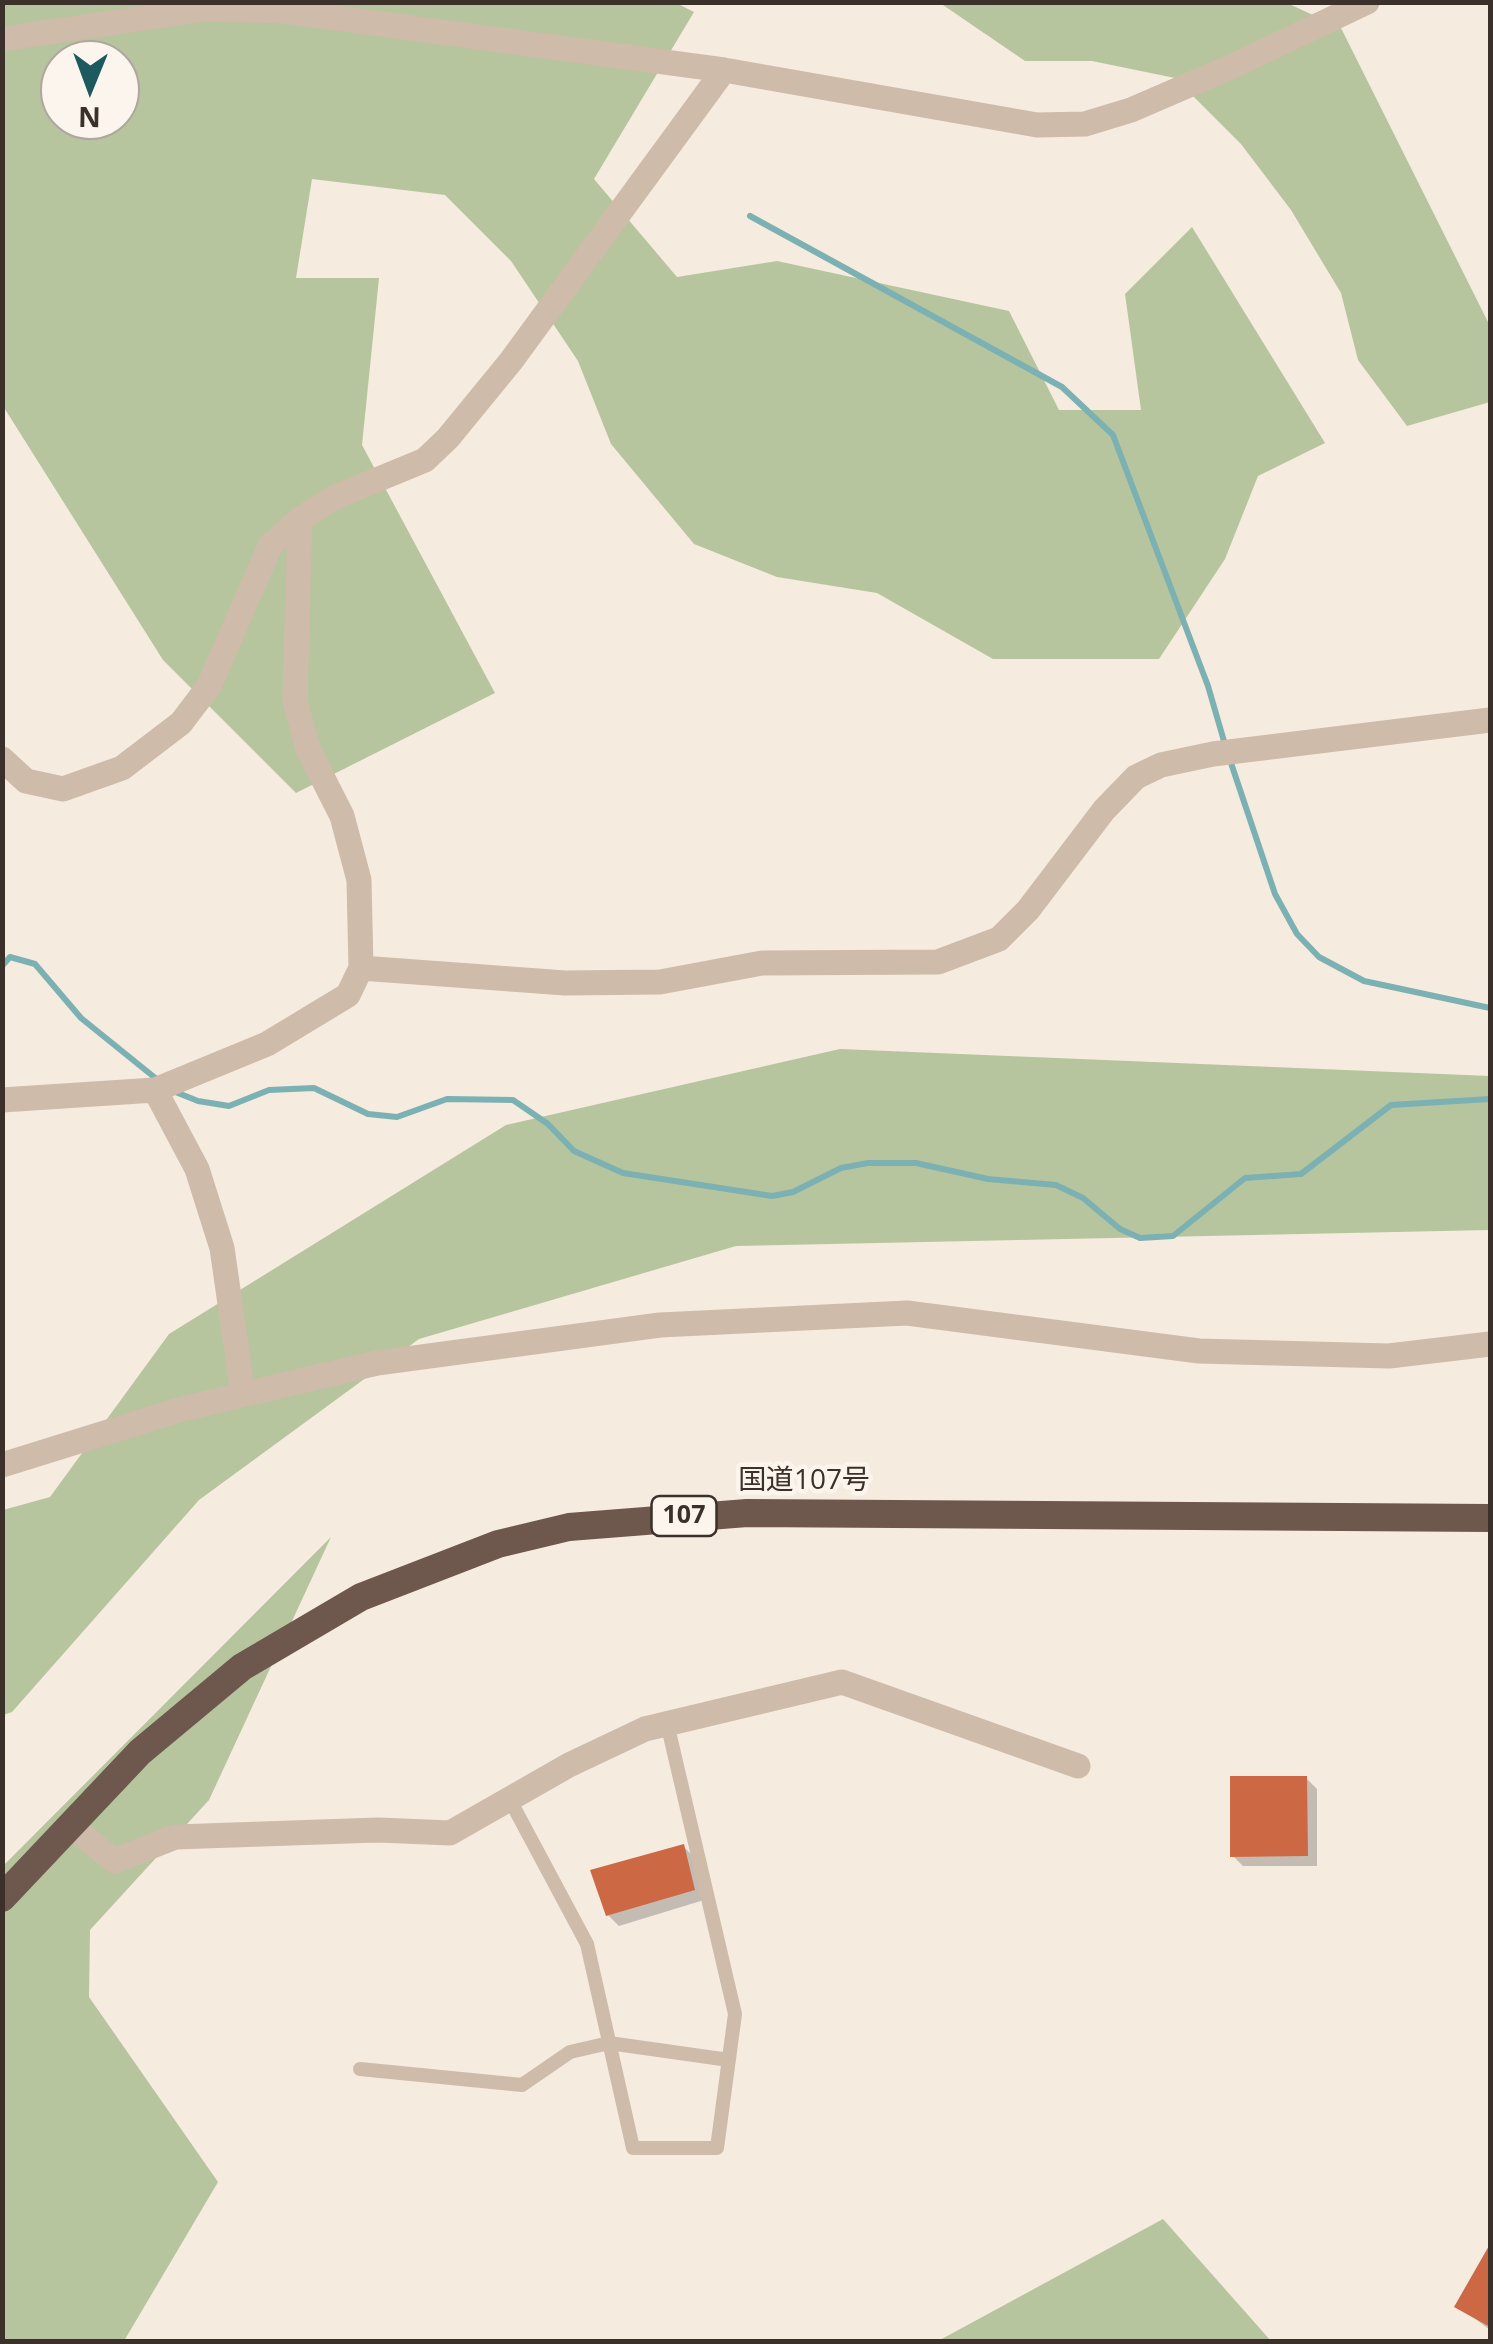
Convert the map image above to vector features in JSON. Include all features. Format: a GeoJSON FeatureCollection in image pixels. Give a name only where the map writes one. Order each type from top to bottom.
{"type":"FeatureCollection","features":[{"type":"Feature","properties":{"kind":"highway","name":"国道107号"},"geometry":{"type":"LineString","coordinates":[[2,1898],[140,1752],[192,1706],[300,1629],[428,1568],[498,1544],[569,1528],[747,1513],[1490,1518]]}},
{"type":"Feature","properties":{"kind":"street"},"geometry":{"type":"LineString","coordinates":[[2,39],[204,9],[286,10],[724,70],[1037,124],[1085,124],[1131,110],[1233,66],[1366,2]]}},
{"type":"Feature","properties":{"kind":"street"},"geometry":{"type":"LineString","coordinates":[[2,760],[26,781],[63,788],[122,768],[181,723],[208,686],[270,546],[300,518],[333,498],[425,460],[448,438],[511,361],[724,70]]}},
{"type":"Feature","properties":{"kind":"street"},"geometry":{"type":"LineString","coordinates":[[2,1100],[155,1090],[268,1044],[348,995],[361,968],[359,880],[342,816],[308,749],[295,701],[300,518]]}},
{"type":"Feature","properties":{"kind":"street"},"geometry":{"type":"LineString","coordinates":[[361,968],[565,983],[622,983],[704,977],[762,964],[938,962],[999,938],[1028,910],[1104,810],[1136,777],[1161,766],[1213,754],[1448,729],[1490,720]]}},
{"type":"Feature","properties":{"kind":"street"},"geometry":{"type":"LineString","coordinates":[[155,1090],[197,1169],[222,1248],[243,1394]]}},
{"type":"Feature","properties":{"kind":"street"},"geometry":{"type":"LineString","coordinates":[[2,1465],[243,1394],[376,1362],[660,1325],[907,1312],[1198,1351],[1388,1356],[1490,1344]]}},
{"type":"Feature","properties":{"kind":"street"},"geometry":{"type":"LineString","coordinates":[[72,1826],[114,1861],[175,1837],[378,1830],[450,1833],[645,1728],[842,1682],[1078,1766]]}},
{"type":"Feature","properties":{"kind":"lane"},"geometry":{"type":"LineString","coordinates":[[510,1800],[586,1944],[633,2148],[716,2148],[735,2014],[667,1724]]}},
{"type":"Feature","properties":{"kind":"lane"},"geometry":{"type":"LineString","coordinates":[[360,2069],[522,2085],[570,2052],[608,2043],[729,2060]]}},
{"type":"Feature","properties":{"kind":"green space"},"geometry":{"type":"Polygon","coordinates":[[[674,2],[694,12],[594,179],[677,277],[777,261],[1009,311],[1059,410],[1141,410],[1125,294],[1192,227],[1325,443],[1258,476],[1225,559],[1159,659],[993,659],[877,593],[777,577],[694,544],[611,444],[578,361],[511,261],[445,195],[312,179],[296,278],[379,278],[362,445],[495,693],[296,793],[163,660],[3,406],[3,3],[674,2]]]}},
{"type":"Feature","properties":{"kind":"green space"},"geometry":{"type":"Polygon","coordinates":[[[940,3],[1287,3],[1341,28],[1490,326],[1490,402],[1407,426],[1358,360],[1341,293],[1291,210],[1241,144],[1175,78],[1092,61],[1025,61],[940,3]]]}},
{"type":"Feature","properties":{"kind":"green space"},"geometry":{"type":"Polygon","coordinates":[[[840,1049],[1490,1076],[1490,1230],[736,1246],[419,1339],[199,1500],[12,1712],[3,1715],[3,1510],[50,1497],[169,1334],[506,1125],[840,1049]]]}},
{"type":"Feature","properties":{"kind":"green space"},"geometry":{"type":"Polygon","coordinates":[[[331,1537],[209,1800],[90,1930],[89,1997],[218,2182],[124,2341],[3,2342],[3,1866],[331,1537]]]}},
{"type":"Feature","properties":{"kind":"green space"},"geometry":{"type":"Polygon","coordinates":[[[1163,2219],[1271,2341],[938,2341],[1163,2219]]]}},
{"type":"Feature","properties":{"kind":"building"},"geometry":{"type":"Polygon","coordinates":[[[1230,1776],[1307,1776],[1308,1856],[1230,1857],[1230,1776]]]}},
{"type":"Feature","properties":{"kind":"building"},"geometry":{"type":"Polygon","coordinates":[[[684,1844],[695,1890],[606,1916],[590,1870],[684,1844]]]}},
{"type":"Feature","properties":{"kind":"building"},"geometry":{"type":"Polygon","coordinates":[[[1490,2244],[1490,2327],[1454,2307],[1490,2244]]]}},
{"type":"Feature","properties":{"kind":"waterway"},"geometry":{"type":"LineString","coordinates":[[750,216],[1062,387],[1113,435],[1208,686],[1226,748]]}},
{"type":"Feature","properties":{"kind":"waterway"},"geometry":{"type":"LineString","coordinates":[[1230,760],[1275,894],[1297,934],[1319,957],[1364,981],[1490,1008]]}},
{"type":"Feature","properties":{"kind":"waterway"},"geometry":{"type":"LineString","coordinates":[[2,966],[10,957],[35,964],[81,1018],[159,1081]]}},
{"type":"Feature","properties":{"kind":"waterway"},"geometry":{"type":"LineString","coordinates":[[173,1091],[198,1101],[229,1106],[269,1090],[314,1088],[368,1114],[397,1117],[447,1099],[513,1100],[548,1124],[574,1151],[623,1173],[772,1196],[793,1192],[841,1168],[868,1163],[916,1163],[988,1179],[1056,1185],[1083,1198],[1120,1229],[1140,1238],[1173,1236],[1245,1178],[1301,1174],[1391,1105],[1490,1099]]}}]}
